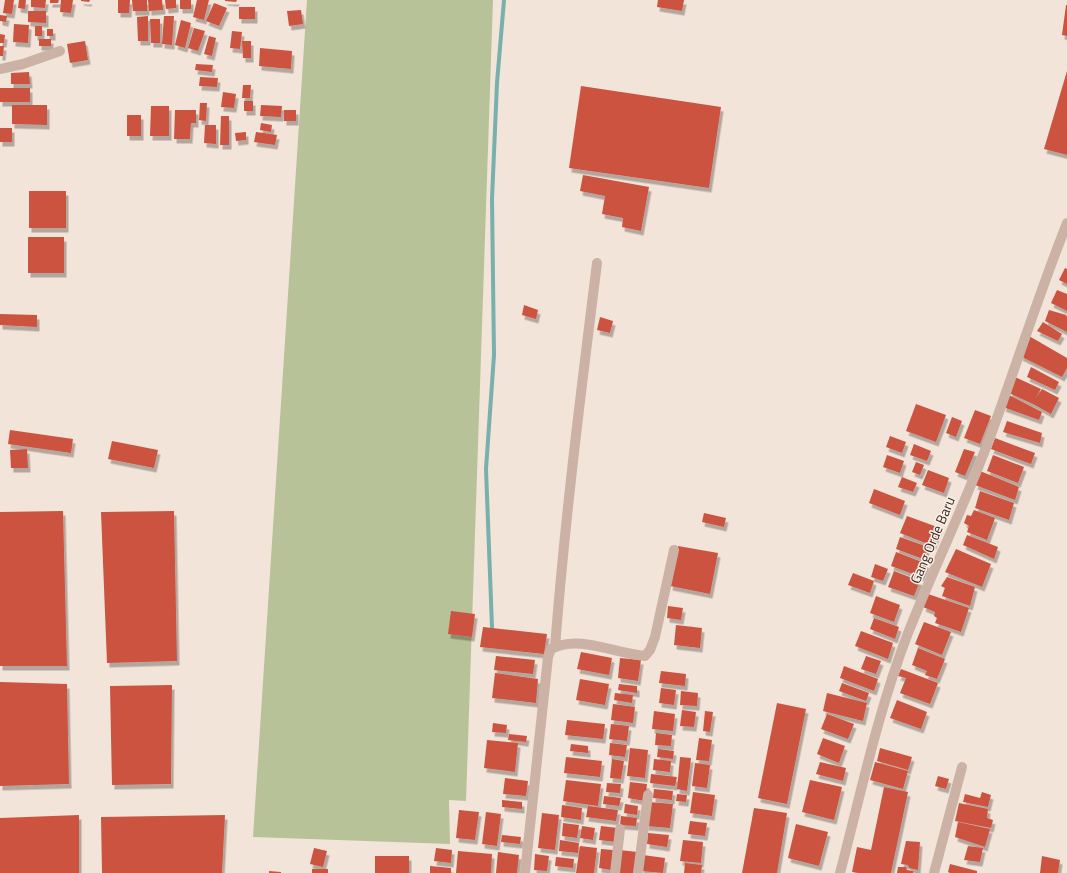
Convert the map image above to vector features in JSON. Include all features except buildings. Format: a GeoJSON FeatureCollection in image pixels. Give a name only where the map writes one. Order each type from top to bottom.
{"type":"FeatureCollection","features":[{"type":"Feature","properties":{"kind":"street"},"geometry":{"type":"LineString","coordinates":[[0,69],[23,64],[60,51]]}},
{"type":"Feature","properties":{"kind":"street","name":"Gang Orde Baru"},"geometry":{"type":"LineString","coordinates":[[840,873],[875,737],[889,689],[908,634],[993,429],[1038,300],[1067,223]]}},
{"type":"Feature","properties":{"kind":"street"},"geometry":{"type":"LineString","coordinates":[[555,647],[561,568],[575,438],[597,263]]}},
{"type":"Feature","properties":{"kind":"street"},"geometry":{"type":"LineString","coordinates":[[525,873],[548,657],[551,649],[563,644],[599,646],[645,656],[650,650],[655,637],[674,550]]}},
{"type":"Feature","properties":{"kind":"street"},"geometry":{"type":"LineString","coordinates":[[934,873],[962,767]]}},
{"type":"Feature","properties":{"kind":"street"},"geometry":{"type":"LineString","coordinates":[[638,873],[648,795]]}},
{"type":"Feature","properties":{"kind":"street"},"geometry":{"type":"LineString","coordinates":[[615,873],[620,829]]}},
{"type":"Feature","properties":{"kind":"green space"},"geometry":{"type":"Polygon","coordinates":[[[307,0],[493,0],[466,801],[449,800],[450,844],[253,837],[307,0]]]}},
{"type":"Feature","properties":{"kind":"waterway"},"geometry":{"type":"LineString","coordinates":[[492,627],[486,469],[494,355],[492,199],[497,83],[504,0]]}}]}
